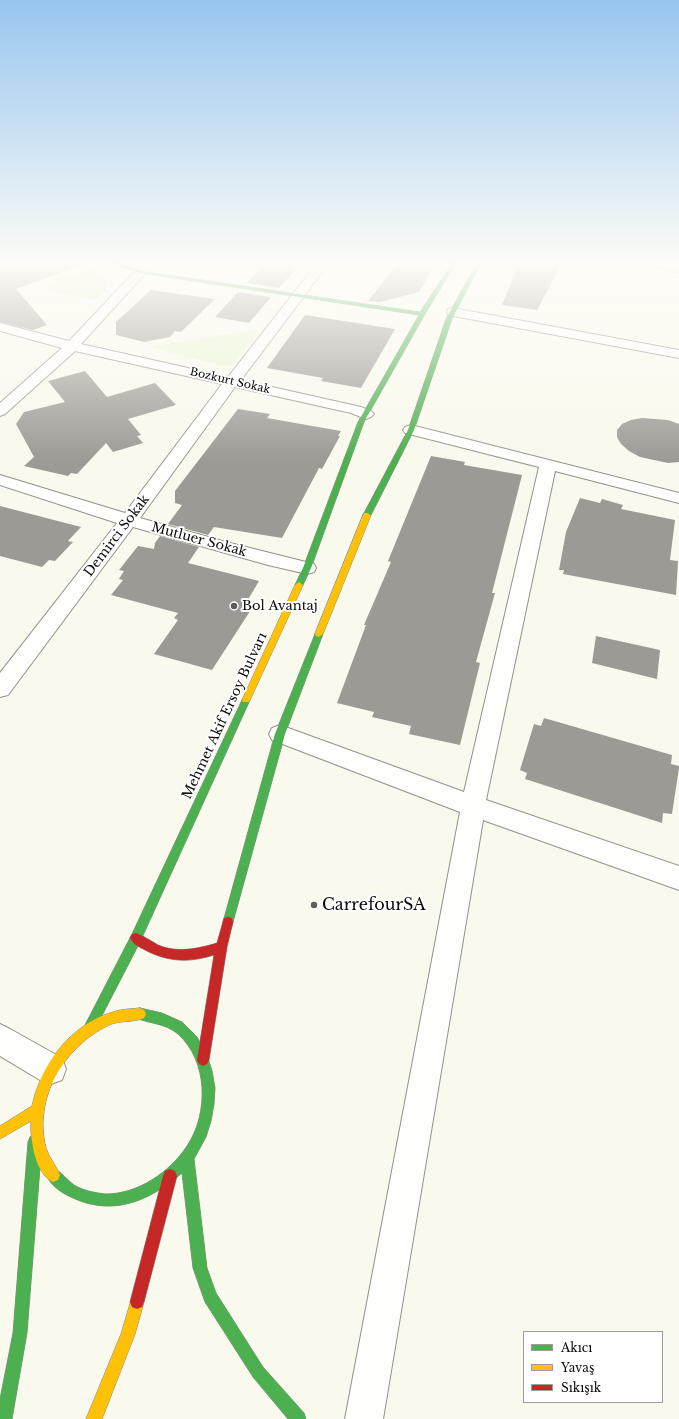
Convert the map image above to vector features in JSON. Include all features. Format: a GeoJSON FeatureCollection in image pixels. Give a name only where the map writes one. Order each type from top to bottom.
{"type":"FeatureCollection","features":[{"type":"Feature","properties":{"kind":"main road","name":"Mehmet Akif Ersoy Bulvarı"},"geometry":{"type":"LineString","coordinates":[[89,1029],[136,938],[307,568],[366,414],[413,329]]}},
{"type":"Feature","properties":{"kind":"main road"},"geometry":{"type":"LineString","coordinates":[[203,1060],[221,948],[280,734],[363,523],[411,430],[447,329]]}},
{"type":"Feature","properties":{"kind":"main road"},"geometry":{"type":"LineString","coordinates":[[136,938],[149,948],[166,954],[183,957],[202,955],[221,948]]}},
{"type":"Feature","properties":{"kind":"main road"},"geometry":{"type":"LineString","coordinates":[[4,1419],[20,1333],[37,1110],[42,1089],[51,1069],[68,1046],[89,1029],[106,1020],[122,1015],[140,1014],[156,1016],[172,1022],[185,1032],[196,1044],[203,1060],[209,1088],[205,1120],[192,1150],[170,1176],[149,1191],[126,1199],[103,1201],[81,1196],[62,1185],[48,1168],[39,1148],[36,1125]]}},
{"type":"Feature","properties":{"kind":"main road"},"geometry":{"type":"LineString","coordinates":[[0,1133],[37,1110]]}},
{"type":"Feature","properties":{"kind":"main road"},"geometry":{"type":"LineString","coordinates":[[187,1156],[200,1268],[210,1297],[258,1372],[298,1419]]}},
{"type":"Feature","properties":{"kind":"main road"},"geometry":{"type":"LineString","coordinates":[[94,1419],[128,1334],[170,1176]]}},
{"type":"Feature","properties":{"kind":"street","name":"Bozkurt Sokak"},"geometry":{"type":"LineString","coordinates":[[8,329],[72,346],[232,381],[356,410],[366,414]]}},
{"type":"Feature","properties":{"kind":"street"},"geometry":{"type":"LineString","coordinates":[[0,411],[72,346],[87,329]]}},
{"type":"Feature","properties":{"kind":"street","name":"Demirci Sokak"},"geometry":{"type":"LineString","coordinates":[[0,689],[272,329]]}},
{"type":"Feature","properties":{"kind":"street"},"geometry":{"type":"LineString","coordinates":[[546,329],[679,354]]}},
{"type":"Feature","properties":{"kind":"street"},"geometry":{"type":"LineString","coordinates":[[411,430],[679,498]]}},
{"type":"Feature","properties":{"kind":"street"},"geometry":{"type":"LineString","coordinates":[[364,1419],[473,806],[548,464]]}},
{"type":"Feature","properties":{"kind":"street","name":"Mutluer Sokak"},"geometry":{"type":"LineString","coordinates":[[0,480],[128,521],[307,568]]}},
{"type":"Feature","properties":{"kind":"street"},"geometry":{"type":"LineString","coordinates":[[280,734],[473,806],[679,878]]}},
{"type":"Feature","properties":{"kind":"street"},"geometry":{"type":"LineString","coordinates":[[0,1039],[51,1069]]}},
{"type":"Feature","properties":{"kind":"green space"},"geometry":{"type":"Polygon","coordinates":[[[252,330],[257,333],[256,337],[232,365],[221,365],[149,347],[252,330]]]}},
{"type":"Feature","properties":{"kind":"building"},"geometry":{"type":"Polygon","coordinates":[[[116,329],[184,329],[181,332],[175,331],[170,337],[144,342],[116,335],[116,329]]]}},
{"type":"Feature","properties":{"kind":"building"},"geometry":{"type":"Polygon","coordinates":[[[295,329],[395,329],[361,388],[321,381],[323,378],[267,368],[295,329]]]}},
{"type":"Feature","properties":{"kind":"building"},"geometry":{"type":"Polygon","coordinates":[[[85,371],[107,397],[155,383],[176,405],[128,419],[141,435],[137,436],[143,443],[113,452],[106,443],[77,474],[71,473],[68,476],[24,466],[34,457],[16,424],[24,412],[65,402],[48,381],[85,371]]]}},
{"type":"Feature","properties":{"kind":"building"},"geometry":{"type":"Polygon","coordinates":[[[238,409],[270,414],[267,418],[341,431],[338,436],[340,436],[322,469],[319,468],[282,538],[214,527],[208,535],[168,524],[182,505],[175,503],[175,491],[238,409]]]}},
{"type":"Feature","properties":{"kind":"building"},"geometry":{"type":"Polygon","coordinates":[[[642,418],[668,420],[679,424],[679,462],[668,463],[640,457],[629,451],[621,444],[617,437],[617,430],[622,424],[631,420],[642,418]]]}},
{"type":"Feature","properties":{"kind":"building"},"geometry":{"type":"Polygon","coordinates":[[[431,456],[465,462],[464,465],[522,475],[492,593],[495,593],[476,662],[480,663],[460,745],[409,734],[411,726],[372,717],[374,712],[337,703],[366,625],[364,625],[391,562],[388,561],[431,456]]]}},
{"type":"Feature","properties":{"kind":"building"},"geometry":{"type":"Polygon","coordinates":[[[580,498],[600,503],[602,499],[623,505],[621,509],[675,520],[670,560],[678,561],[676,595],[563,574],[564,570],[559,570],[566,532],[580,498]]]}},
{"type":"Feature","properties":{"kind":"building"},"geometry":{"type":"Polygon","coordinates":[[[0,506],[81,527],[68,541],[73,542],[55,561],[49,560],[42,567],[0,556],[0,506]]]}},
{"type":"Feature","properties":{"kind":"building"},"geometry":{"type":"Polygon","coordinates":[[[160,536],[199,547],[188,563],[259,581],[246,603],[254,605],[212,670],[154,654],[178,620],[174,618],[178,613],[111,595],[123,580],[119,579],[124,571],[119,570],[138,546],[154,549],[155,543],[160,536]]]}},
{"type":"Feature","properties":{"kind":"building"},"geometry":{"type":"Polygon","coordinates":[[[596,636],[660,650],[657,679],[592,663],[596,636]]]}},
{"type":"Feature","properties":{"kind":"building"},"geometry":{"type":"Polygon","coordinates":[[[544,718],[672,755],[671,764],[679,766],[679,768],[672,814],[663,813],[662,823],[525,779],[527,773],[520,770],[534,724],[541,726],[544,718]]]}},
{"type":"Feature","properties":{"kind":"traffic: fast"},"geometry":{"type":"LineString","coordinates":[[299,585],[307,568],[361,422],[413,329]]}},
{"type":"Feature","properties":{"kind":"traffic: fast"},"geometry":{"type":"LineString","coordinates":[[367,515],[411,430],[446,329]]}},
{"type":"Feature","properties":{"kind":"traffic: fast"},"geometry":{"type":"LineString","coordinates":[[228,922],[280,734],[319,634]]}},
{"type":"Feature","properties":{"kind":"traffic: fast"},"geometry":{"type":"LineString","coordinates":[[89,1029],[136,938],[246,700]]}},
{"type":"Feature","properties":{"kind":"traffic: fast"},"geometry":{"type":"LineString","coordinates":[[53,1175],[69,1190],[87,1198],[107,1200],[126,1198],[145,1191],[163,1180],[179,1167],[192,1151],[200,1137],[208,1104],[206,1071],[201,1055],[193,1042],[182,1030],[162,1019],[140,1014]]}},
{"type":"Feature","properties":{"kind":"traffic: fast"},"geometry":{"type":"LineString","coordinates":[[4,1419],[20,1333],[35,1142]]}},
{"type":"Feature","properties":{"kind":"traffic: fast"},"geometry":{"type":"LineString","coordinates":[[187,1157],[200,1268],[210,1297],[258,1372],[298,1419]]}},
{"type":"Feature","properties":{"kind":"traffic: slow"},"geometry":{"type":"LineString","coordinates":[[319,634],[367,515]]}},
{"type":"Feature","properties":{"kind":"traffic: slow"},"geometry":{"type":"LineString","coordinates":[[246,700],[299,585]]}},
{"type":"Feature","properties":{"kind":"traffic: slow"},"geometry":{"type":"LineString","coordinates":[[53,1175],[41,1154],[37,1129],[41,1096],[46,1080],[54,1065],[64,1052],[89,1029],[113,1018],[140,1014]]}},
{"type":"Feature","properties":{"kind":"traffic: slow"},"geometry":{"type":"LineString","coordinates":[[0,1133],[37,1110]]}},
{"type":"Feature","properties":{"kind":"traffic: slow"},"geometry":{"type":"LineString","coordinates":[[94,1419],[128,1334],[137,1302]]}},
{"type":"Feature","properties":{"kind":"traffic: jam"},"geometry":{"type":"LineString","coordinates":[[203,1060],[221,947],[228,922]]}},
{"type":"Feature","properties":{"kind":"traffic: jam"},"geometry":{"type":"LineString","coordinates":[[136,938],[167,954],[197,954],[221,947]]}},
{"type":"Feature","properties":{"kind":"traffic: jam"},"geometry":{"type":"LineString","coordinates":[[137,1302],[170,1176]]}},
{"type":"Feature","properties":{"kind":"place","name":"Bol Avantaj"},"geometry":{"type":"Point","coordinates":[234,606]}},
{"type":"Feature","properties":{"kind":"place","name":"CarrefourSA"},"geometry":{"type":"Point","coordinates":[314,905]}}]}
